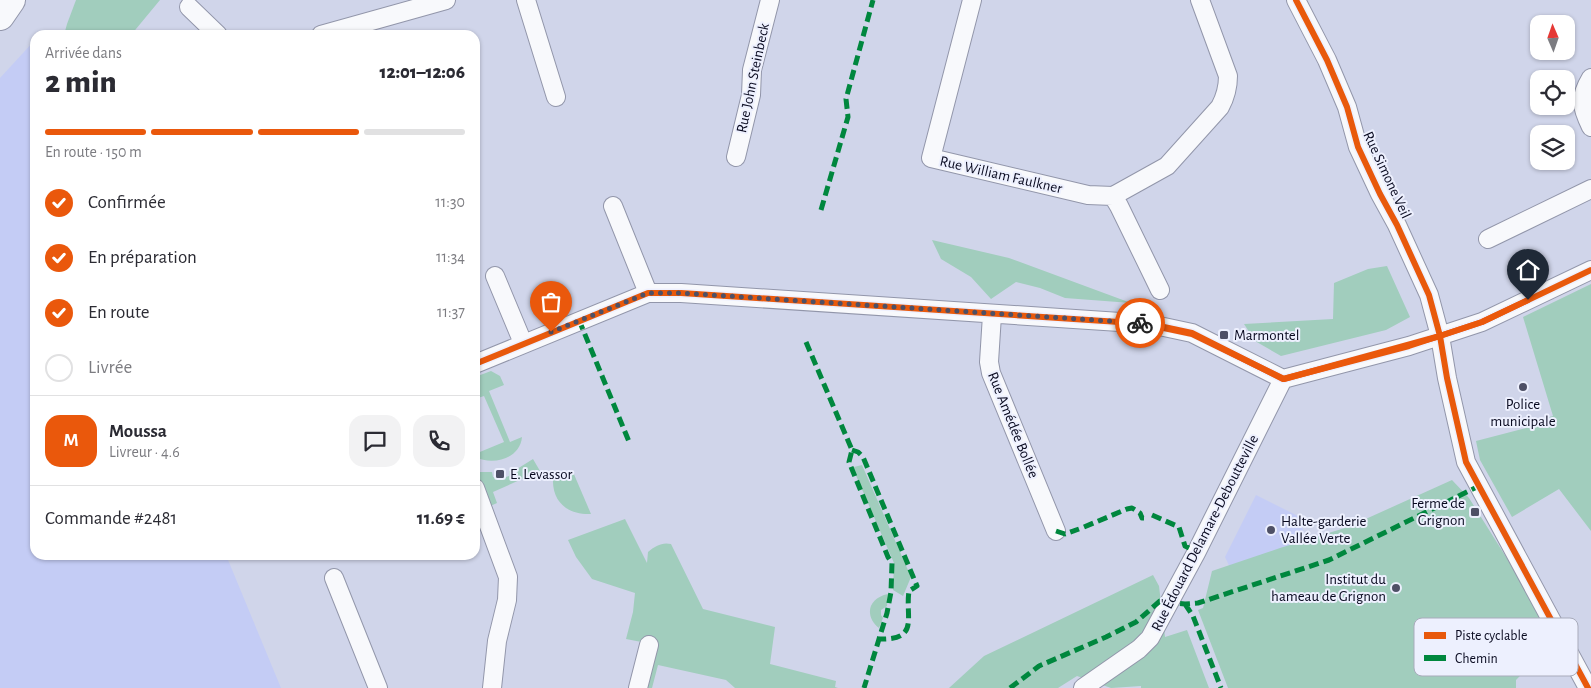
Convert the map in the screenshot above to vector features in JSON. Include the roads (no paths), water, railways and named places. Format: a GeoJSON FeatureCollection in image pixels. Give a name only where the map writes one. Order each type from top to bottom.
{"type":"FeatureCollection","features":[{"type":"Feature","properties":{"kind":"main road"},"geometry":{"type":"LineString","coordinates":[[0,16],[11,0]]}},
{"type":"Feature","properties":{"kind":"street"},"geometry":{"type":"LineString","coordinates":[[335,30],[405,5],[446,0]]}},
{"type":"Feature","properties":{"kind":"street"},"geometry":{"type":"LineString","coordinates":[[526,0],[556,97]]}},
{"type":"Feature","properties":{"kind":"street","name":"Rue John Steinbeck"},"geometry":{"type":"LineString","coordinates":[[736,157],[750,95],[752,70],[770,0]]}},
{"type":"Feature","properties":{"kind":"street","name":"Rue William Faulkner"},"geometry":{"type":"LineString","coordinates":[[972,0],[931,158],[1088,195],[1113,196]]}},
{"type":"Feature","properties":{"kind":"street"},"geometry":{"type":"LineString","coordinates":[[1160,290],[1120,206],[1113,196],[1167,166],[1220,107],[1225,98],[1228,89],[1228,76],[1200,0]]}},
{"type":"Feature","properties":{"kind":"street","name":"Rue Simone Veil"},"geometry":{"type":"LineString","coordinates":[[1296,0],[1327,60],[1347,107],[1358,147],[1429,295],[1440,336],[1447,378],[1466,462],[1550,618]]}},
{"type":"Feature","properties":{"kind":"street"},"geometry":{"type":"LineString","coordinates":[[188,7],[213,30]]}},
{"type":"Feature","properties":{"kind":"street"},"geometry":{"type":"LineString","coordinates":[[1591,78],[1584,90],[1582,99],[1583,108],[1591,128]]}},
{"type":"Feature","properties":{"kind":"street"},"geometry":{"type":"LineString","coordinates":[[1488,239],[1591,189]]}},
{"type":"Feature","properties":{"kind":"street"},"geometry":{"type":"LineString","coordinates":[[613,206],[648,293]]}},
{"type":"Feature","properties":{"kind":"street"},"geometry":{"type":"LineString","coordinates":[[480,362],[648,293],[681,293],[1150,324],[1192,334],[1284,379],[1440,336],[1482,322],[1591,270]]}},
{"type":"Feature","properties":{"kind":"street"},"geometry":{"type":"LineString","coordinates":[[495,276],[523,344]]}},
{"type":"Feature","properties":{"kind":"street","name":"Rue Amédée Bollée"},"geometry":{"type":"LineString","coordinates":[[992,315],[989,362],[991,373],[1056,531]]}},
{"type":"Feature","properties":{"kind":"street","name":"Rue Édouard Delamare-Deboutteville"},"geometry":{"type":"LineString","coordinates":[[1083,688],[1139,650],[1154,632],[1284,379]]}},
{"type":"Feature","properties":{"kind":"street"},"geometry":{"type":"LineString","coordinates":[[480,501],[508,577],[507,600],[497,641],[492,688]]}},
{"type":"Feature","properties":{"kind":"street"},"geometry":{"type":"LineString","coordinates":[[334,578],[378,688]]}},
{"type":"Feature","properties":{"kind":"street"},"geometry":{"type":"LineString","coordinates":[[638,688],[649,645]]}},
{"type":"Feature","properties":{"kind":"street","name":"Rue Simone Veil"},"geometry":{"type":"LineString","coordinates":[[1578,669],[1588,688]]}},
{"type":"Feature","properties":{"kind":"place","name":"Marmontel"},"geometry":{"type":"Point","coordinates":[1224,335]}},
{"type":"Feature","properties":{"kind":"place","name":"Police municipale"},"geometry":{"type":"Point","coordinates":[1523,387]}},
{"type":"Feature","properties":{"kind":"place","name":"E. Levassor"},"geometry":{"type":"Point","coordinates":[500,474]}},
{"type":"Feature","properties":{"kind":"place","name":"Ferme de Grignon"},"geometry":{"type":"Point","coordinates":[1475,512]}},
{"type":"Feature","properties":{"kind":"place","name":"Halte-garderie Vallée Verte"},"geometry":{"type":"Point","coordinates":[1271,530]}},
{"type":"Feature","properties":{"kind":"place","name":"Institut du hameau de Grignon"},"geometry":{"type":"Point","coordinates":[1396,588]}}]}
